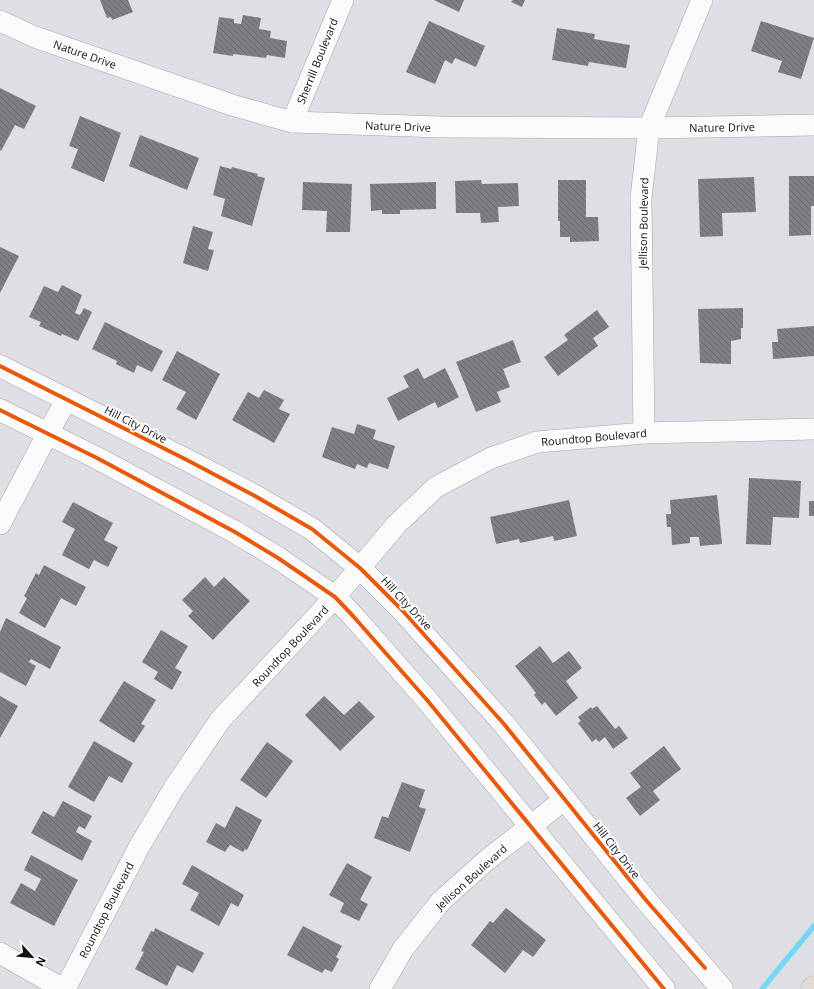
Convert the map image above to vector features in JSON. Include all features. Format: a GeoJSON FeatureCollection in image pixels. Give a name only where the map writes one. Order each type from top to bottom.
{"type":"FeatureCollection","features":[{"type":"Feature","properties":{"kind":"street","name":"Sherrill Boulevard"},"geometry":{"type":"LineString","coordinates":[[292,122],[342,0]]}},
{"type":"Feature","properties":{"kind":"street","name":"Jellison Boulevard"},"geometry":{"type":"LineString","coordinates":[[644,433],[641,198],[648,128],[702,0]]}},
{"type":"Feature","properties":{"kind":"street","name":"Nature Drive"},"geometry":{"type":"LineString","coordinates":[[0,21],[35,37],[210,98],[292,122],[441,127],[648,128],[814,125]]}},
{"type":"Feature","properties":{"kind":"street","name":"Hill City Drive"},"geometry":{"type":"LineString","coordinates":[[0,366],[255,496],[312,529],[360,568],[402,610],[504,724],[645,899],[722,989]]}},
{"type":"Feature","properties":{"kind":"street"},"geometry":{"type":"LineString","coordinates":[[0,524],[67,399]]}},
{"type":"Feature","properties":{"kind":"street"},"geometry":{"type":"LineString","coordinates":[[0,410],[97,458],[235,532],[278,558],[335,597],[427,700],[664,989]]}},
{"type":"Feature","properties":{"kind":"street","name":"Roundtop Boulevard"},"geometry":{"type":"LineString","coordinates":[[64,989],[139,847],[174,788],[221,720],[335,597],[397,524],[436,487],[492,458],[537,442],[644,433],[814,429]]}},
{"type":"Feature","properties":{"kind":"street","name":"Jellison Boulevard"},"geometry":{"type":"LineString","coordinates":[[380,989],[403,949],[441,901],[487,860],[565,799]]}},
{"type":"Feature","properties":{"kind":"street"},"geometry":{"type":"LineString","coordinates":[[0,953],[64,989]]}},
{"type":"Feature","properties":{"kind":"building"},"geometry":{"type":"Polygon","coordinates":[[[100,0],[128,0],[133,12],[112,20],[111,17],[107,18],[100,0]]]}},
{"type":"Feature","properties":{"kind":"building"},"geometry":{"type":"Polygon","coordinates":[[[434,0],[464,0],[459,12],[434,0]]]}},
{"type":"Feature","properties":{"kind":"building"},"geometry":{"type":"Polygon","coordinates":[[[513,0],[525,0],[522,7],[511,2],[513,0]]]}},
{"type":"Feature","properties":{"kind":"building"},"geometry":{"type":"Polygon","coordinates":[[[243,15],[261,18],[259,29],[271,31],[270,38],[287,41],[285,58],[267,55],[266,58],[213,53],[219,17],[234,19],[234,23],[241,24],[243,15]]]}},
{"type":"Feature","properties":{"kind":"building"},"geometry":{"type":"Polygon","coordinates":[[[429,21],[485,46],[476,67],[455,58],[452,64],[445,60],[435,84],[406,72],[429,21]]]}},
{"type":"Feature","properties":{"kind":"building"},"geometry":{"type":"Polygon","coordinates":[[[761,21],[814,38],[801,79],[778,72],[782,61],[751,51],[761,21]]]}},
{"type":"Feature","properties":{"kind":"building"},"geometry":{"type":"Polygon","coordinates":[[[557,28],[595,34],[594,39],[630,45],[626,68],[589,62],[588,66],[552,60],[557,28]]]}},
{"type":"Feature","properties":{"kind":"building"},"geometry":{"type":"Polygon","coordinates":[[[0,88],[36,106],[24,129],[15,125],[1,151],[0,150],[0,88]]]}},
{"type":"Feature","properties":{"kind":"building"},"geometry":{"type":"Polygon","coordinates":[[[80,116],[121,133],[104,182],[71,168],[78,149],[69,146],[80,116]]]}},
{"type":"Feature","properties":{"kind":"building"},"geometry":{"type":"Polygon","coordinates":[[[140,135],[199,158],[187,190],[129,166],[140,135]]]}},
{"type":"Feature","properties":{"kind":"building"},"geometry":{"type":"Polygon","coordinates":[[[220,166],[231,169],[232,167],[258,174],[257,176],[265,178],[252,226],[221,216],[225,199],[213,195],[220,166]]]}},
{"type":"Feature","properties":{"kind":"building"},"geometry":{"type":"Polygon","coordinates":[[[789,176],[814,176],[814,206],[811,206],[811,235],[789,236],[789,176]]]}},
{"type":"Feature","properties":{"kind":"building"},"geometry":{"type":"Polygon","coordinates":[[[754,177],[756,212],[722,213],[723,236],[700,237],[698,179],[754,177]]]}},
{"type":"Feature","properties":{"kind":"building"},"geometry":{"type":"Polygon","coordinates":[[[481,180],[482,184],[518,183],[519,206],[498,207],[499,222],[481,223],[480,213],[456,213],[455,181],[481,180]]]}},
{"type":"Feature","properties":{"kind":"building"},"geometry":{"type":"Polygon","coordinates":[[[558,180],[586,180],[586,217],[598,217],[599,241],[570,242],[570,237],[560,237],[560,221],[558,221],[558,180]]]}},
{"type":"Feature","properties":{"kind":"building"},"geometry":{"type":"Polygon","coordinates":[[[303,182],[352,184],[350,232],[326,232],[327,211],[302,210],[303,182]]]}},
{"type":"Feature","properties":{"kind":"building"},"geometry":{"type":"Polygon","coordinates":[[[436,182],[436,209],[400,210],[400,214],[382,214],[382,210],[371,211],[370,184],[436,182]]]}},
{"type":"Feature","properties":{"kind":"building"},"geometry":{"type":"Polygon","coordinates":[[[193,226],[213,232],[208,249],[214,250],[208,271],[183,263],[193,226]]]}},
{"type":"Feature","properties":{"kind":"building"},"geometry":{"type":"Polygon","coordinates":[[[0,247],[19,256],[0,293],[0,247]]]}},
{"type":"Feature","properties":{"kind":"building"},"geometry":{"type":"Polygon","coordinates":[[[62,285],[82,295],[75,313],[80,315],[84,308],[92,312],[78,341],[62,334],[61,336],[39,326],[41,322],[29,317],[44,286],[58,292],[62,285]]]}},
{"type":"Feature","properties":{"kind":"building"},"geometry":{"type":"Polygon","coordinates":[[[743,308],[743,328],[741,328],[741,339],[731,341],[731,364],[700,363],[698,309],[743,308]]]}},
{"type":"Feature","properties":{"kind":"building"},"geometry":{"type":"Polygon","coordinates":[[[597,310],[609,327],[593,338],[598,346],[558,376],[544,357],[568,340],[564,335],[597,310]]]}},
{"type":"Feature","properties":{"kind":"building"},"geometry":{"type":"Polygon","coordinates":[[[105,322],[163,351],[152,372],[137,365],[134,373],[116,364],[117,361],[92,349],[105,322]]]}},
{"type":"Feature","properties":{"kind":"building"},"geometry":{"type":"Polygon","coordinates":[[[814,326],[814,356],[773,359],[772,342],[778,342],[777,329],[814,326]]]}},
{"type":"Feature","properties":{"kind":"building"},"geometry":{"type":"Polygon","coordinates":[[[513,340],[521,362],[503,369],[510,387],[497,392],[501,402],[476,412],[456,362],[513,340]]]}},
{"type":"Feature","properties":{"kind":"building"},"geometry":{"type":"Polygon","coordinates":[[[177,351],[220,374],[196,420],[176,409],[186,392],[162,380],[177,351]]]}},
{"type":"Feature","properties":{"kind":"building"},"geometry":{"type":"Polygon","coordinates":[[[418,368],[424,379],[445,368],[459,397],[438,408],[435,402],[398,421],[387,398],[409,387],[403,376],[418,368]]]}},
{"type":"Feature","properties":{"kind":"building"},"geometry":{"type":"Polygon","coordinates":[[[264,390],[284,400],[279,409],[290,414],[274,443],[232,420],[248,392],[259,398],[264,390]]]}},
{"type":"Feature","properties":{"kind":"building"},"geometry":{"type":"Polygon","coordinates":[[[357,424],[376,430],[373,439],[395,446],[388,469],[369,463],[367,468],[357,464],[355,469],[322,457],[332,427],[354,434],[357,424]]]}},
{"type":"Feature","properties":{"kind":"building"},"geometry":{"type":"Polygon","coordinates":[[[749,478],[801,481],[799,518],[773,517],[771,545],[746,544],[749,478]]]}},
{"type":"Feature","properties":{"kind":"building"},"geometry":{"type":"Polygon","coordinates":[[[717,495],[722,544],[700,546],[699,537],[690,537],[690,543],[672,545],[671,527],[667,527],[666,514],[671,514],[670,500],[717,495]]]}},
{"type":"Feature","properties":{"kind":"building"},"geometry":{"type":"Polygon","coordinates":[[[569,500],[577,536],[554,541],[553,536],[520,543],[519,539],[496,544],[490,517],[569,500]]]}},
{"type":"Feature","properties":{"kind":"building"},"geometry":{"type":"Polygon","coordinates":[[[809,501],[814,501],[814,516],[809,516],[809,501]]]}},
{"type":"Feature","properties":{"kind":"building"},"geometry":{"type":"Polygon","coordinates":[[[73,502],[113,523],[104,540],[118,547],[108,567],[94,560],[89,569],[62,555],[75,529],[62,522],[73,502]]]}},
{"type":"Feature","properties":{"kind":"building"},"geometry":{"type":"Polygon","coordinates":[[[44,565],[86,587],[76,606],[61,598],[45,628],[19,613],[27,598],[24,596],[36,573],[39,575],[44,565]]]}},
{"type":"Feature","properties":{"kind":"building"},"geometry":{"type":"Polygon","coordinates":[[[205,577],[214,587],[224,577],[250,601],[213,640],[188,616],[193,611],[182,600],[205,577]]]}},
{"type":"Feature","properties":{"kind":"building"},"geometry":{"type":"Polygon","coordinates":[[[6,618],[61,647],[50,669],[31,659],[29,662],[36,666],[26,686],[0,672],[0,632],[6,618]]]}},
{"type":"Feature","properties":{"kind":"building"},"geometry":{"type":"Polygon","coordinates":[[[161,630],[188,646],[175,668],[182,672],[172,690],[154,679],[158,672],[142,662],[161,630]]]}},
{"type":"Feature","properties":{"kind":"building"},"geometry":{"type":"Polygon","coordinates":[[[540,646],[553,663],[569,651],[582,668],[566,681],[578,698],[556,716],[545,702],[542,705],[534,695],[536,693],[515,666],[540,646]]]}},
{"type":"Feature","properties":{"kind":"building"},"geometry":{"type":"Polygon","coordinates":[[[124,681],[156,700],[141,724],[145,726],[134,743],[99,721],[124,681]]]}},
{"type":"Feature","properties":{"kind":"building"},"geometry":{"type":"Polygon","coordinates":[[[0,696],[18,706],[0,738],[0,696]]]}},
{"type":"Feature","properties":{"kind":"building"},"geometry":{"type":"Polygon","coordinates":[[[324,696],[344,715],[359,701],[375,717],[340,751],[305,715],[324,696]]]}},
{"type":"Feature","properties":{"kind":"building"},"geometry":{"type":"Polygon","coordinates":[[[597,706],[615,729],[619,726],[628,738],[613,749],[605,737],[599,742],[596,739],[592,742],[578,723],[581,721],[578,717],[591,707],[592,709],[597,706]]]}},
{"type":"Feature","properties":{"kind":"building"},"geometry":{"type":"Polygon","coordinates":[[[94,741],[133,763],[122,783],[109,776],[94,802],[68,787],[94,741]]]}},
{"type":"Feature","properties":{"kind":"building"},"geometry":{"type":"Polygon","coordinates":[[[267,742],[293,761],[266,798],[240,780],[267,742]]]}},
{"type":"Feature","properties":{"kind":"building"},"geometry":{"type":"Polygon","coordinates":[[[664,746],[681,769],[653,791],[660,800],[640,816],[626,798],[641,787],[630,773],[664,746]]]}},
{"type":"Feature","properties":{"kind":"building"},"geometry":{"type":"Polygon","coordinates":[[[402,782],[425,790],[419,807],[426,809],[410,852],[374,838],[382,816],[388,818],[402,782]]]}},
{"type":"Feature","properties":{"kind":"building"},"geometry":{"type":"Polygon","coordinates":[[[63,801],[92,816],[85,829],[79,826],[76,832],[92,841],[82,861],[31,833],[43,811],[54,817],[63,801]]]}},
{"type":"Feature","properties":{"kind":"building"},"geometry":{"type":"Polygon","coordinates":[[[236,806],[262,820],[247,850],[245,849],[243,852],[230,845],[225,852],[206,842],[216,823],[225,828],[236,806]]]}},
{"type":"Feature","properties":{"kind":"building"},"geometry":{"type":"Polygon","coordinates":[[[31,855],[78,880],[54,926],[10,903],[21,883],[35,891],[41,879],[24,870],[31,855]]]}},
{"type":"Feature","properties":{"kind":"building"},"geometry":{"type":"Polygon","coordinates":[[[347,863],[372,877],[360,900],[368,904],[359,921],[340,912],[344,903],[329,895],[347,863]]]}},
{"type":"Feature","properties":{"kind":"building"},"geometry":{"type":"Polygon","coordinates":[[[192,865],[244,895],[238,907],[231,903],[219,926],[190,910],[199,893],[182,884],[192,865]]]}},
{"type":"Feature","properties":{"kind":"building"},"geometry":{"type":"Polygon","coordinates":[[[506,908],[546,940],[533,957],[523,950],[505,973],[471,945],[490,921],[493,923],[506,908]]]}},
{"type":"Feature","properties":{"kind":"building"},"geometry":{"type":"Polygon","coordinates":[[[303,926],[342,946],[336,957],[339,959],[332,972],[325,969],[322,973],[287,955],[303,926]]]}},
{"type":"Feature","properties":{"kind":"building"},"geometry":{"type":"Polygon","coordinates":[[[155,928],[204,953],[193,973],[177,965],[167,986],[135,969],[144,952],[141,951],[151,931],[154,932],[155,928]]]}},
{"type":"Feature","properties":{"kind":"waterway"},"geometry":{"type":"LineString","coordinates":[[762,989],[814,926]]}},
{"type":"Feature","properties":{"kind":"cycle path"},"geometry":{"type":"LineString","coordinates":[[0,366],[255,496],[312,529],[360,568],[402,610],[504,724],[645,899],[705,968]]}},
{"type":"Feature","properties":{"kind":"cycle path"},"geometry":{"type":"LineString","coordinates":[[0,410],[97,458],[235,532],[278,558],[335,597],[427,700],[664,989]]}}]}
